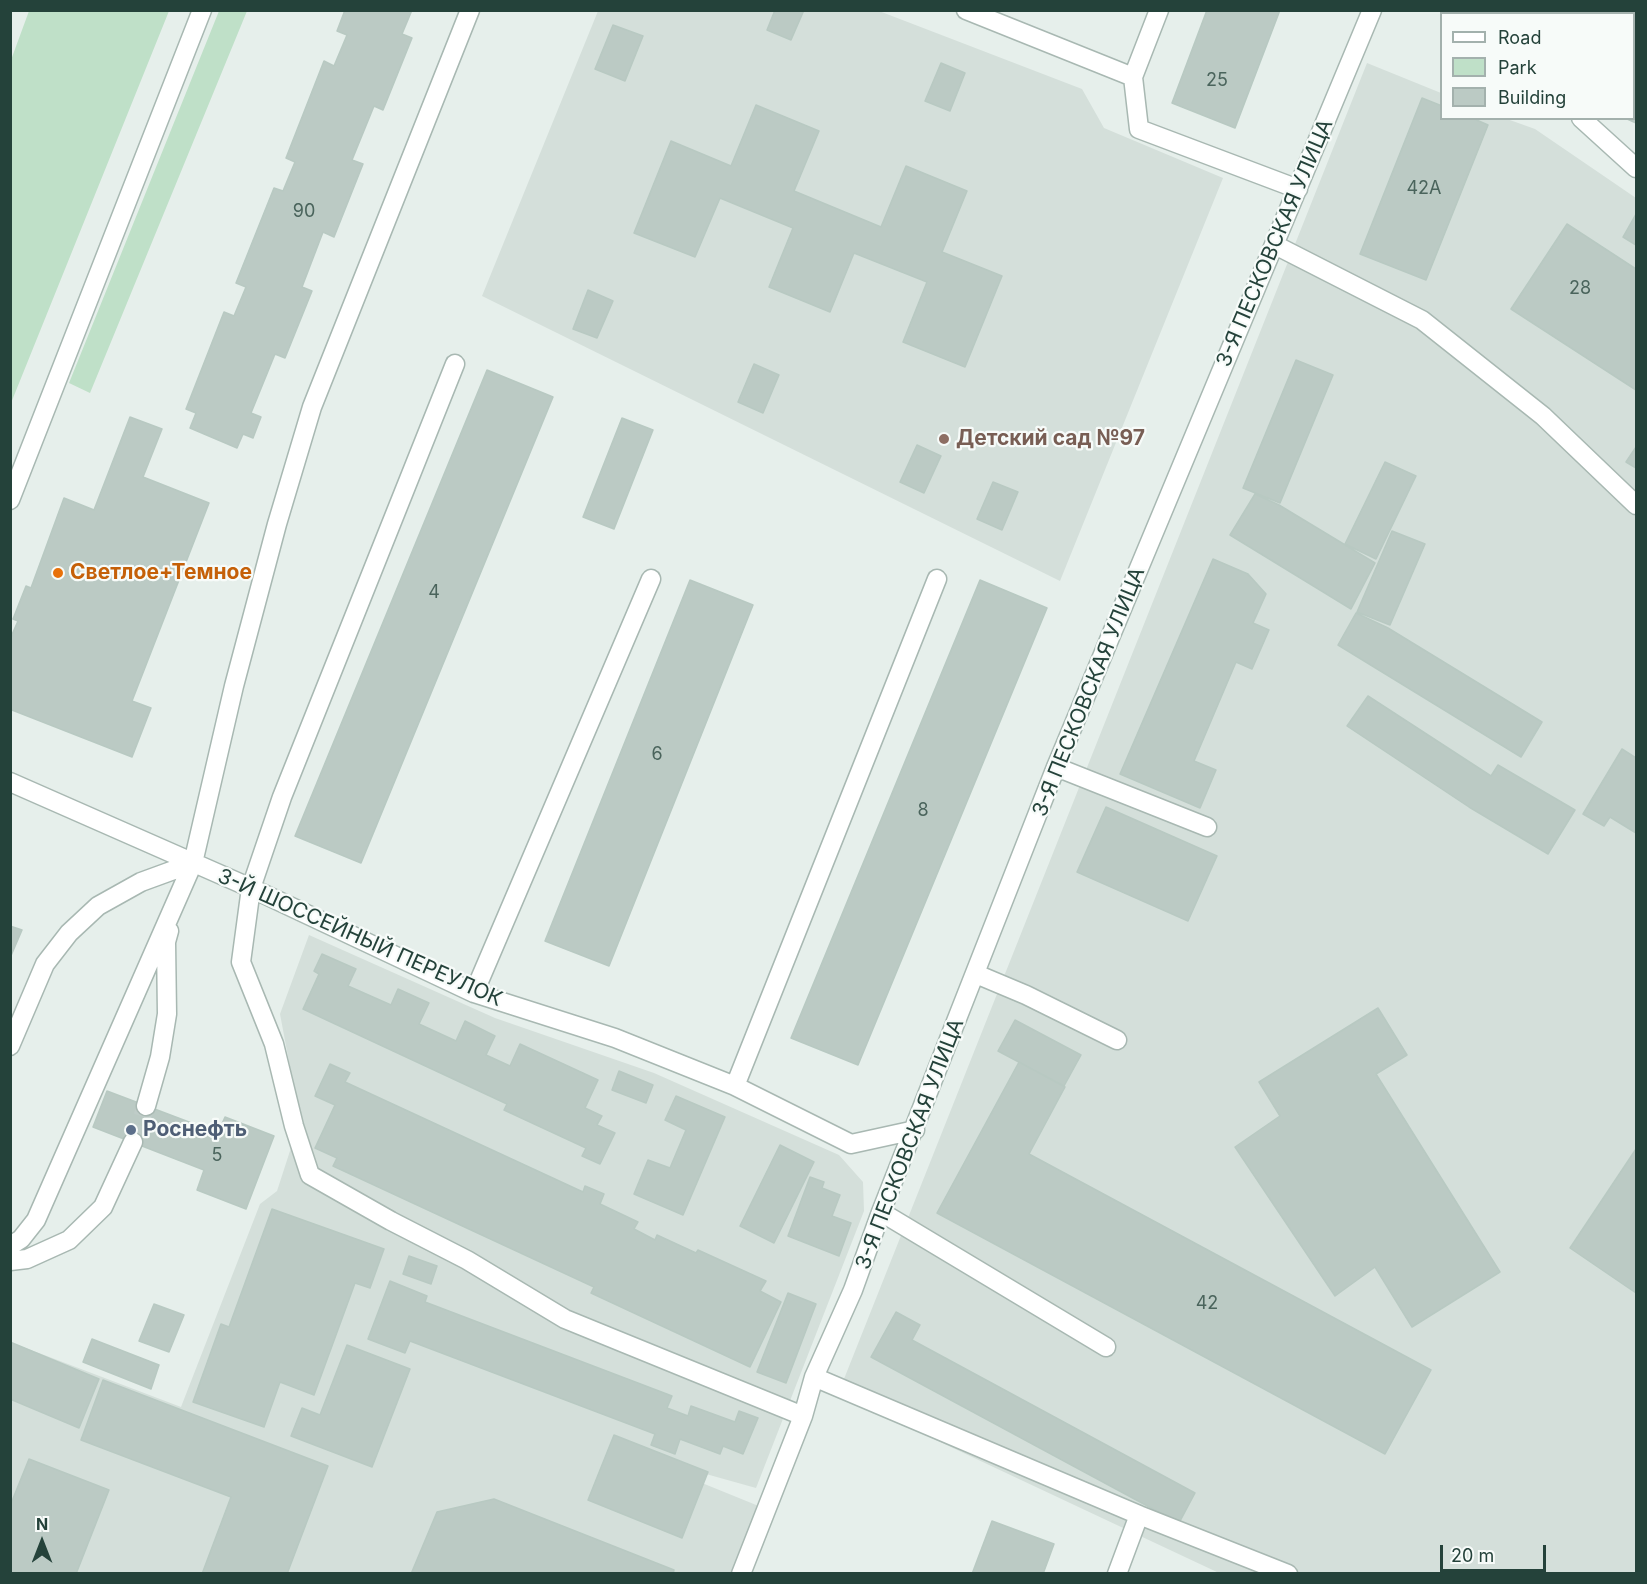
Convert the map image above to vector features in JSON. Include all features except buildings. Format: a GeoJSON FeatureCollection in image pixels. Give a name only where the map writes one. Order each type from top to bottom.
{"type":"FeatureCollection","features":[{"type":"Feature","properties":{"kind":"street"},"geometry":{"type":"LineString","coordinates":[[10,501],[202,10]]}},
{"type":"Feature","properties":{"kind":"street"},"geometry":{"type":"LineString","coordinates":[[10,1246],[21,1239],[36,1220],[193,863],[240,663],[277,524],[312,407],[470,10]]}},
{"type":"Feature","properties":{"kind":"street"},"geometry":{"type":"LineString","coordinates":[[966,10],[1133,77]]}},
{"type":"Feature","properties":{"kind":"street"},"geometry":{"type":"LineString","coordinates":[[1159,10],[1133,77],[1139,129],[1298,189]]}},
{"type":"Feature","properties":{"kind":"street","name":"3-Я ПЕСКОВСКАЯ УЛИЦА"},"geometry":{"type":"LineString","coordinates":[[741,1574],[803,1416],[814,1377],[853,1290],[881,1212],[1056,767],[1372,10]]}},
{"type":"Feature","properties":{"kind":"street"},"geometry":{"type":"LineString","coordinates":[[1583,120],[1636,168]]}},
{"type":"Feature","properties":{"kind":"street"},"geometry":{"type":"LineString","coordinates":[[1275,245],[1422,320],[1543,416],[1636,505]]}},
{"type":"Feature","properties":{"kind":"street"},"geometry":{"type":"LineString","coordinates":[[455,364],[282,797],[251,888],[241,962],[274,1044],[294,1126],[310,1175],[391,1221],[467,1260],[566,1319],[803,1416]]}},
{"type":"Feature","properties":{"kind":"street"},"geometry":{"type":"LineString","coordinates":[[474,993],[651,579]]}},
{"type":"Feature","properties":{"kind":"street"},"geometry":{"type":"LineString","coordinates":[[735,1086],[937,579]]}},
{"type":"Feature","properties":{"kind":"street"},"geometry":{"type":"LineString","coordinates":[[1056,767],[1207,827]]}},
{"type":"Feature","properties":{"kind":"street","name":"3-Й ШОССЕЙНЫЙ ПЕРЕУЛОК"},"geometry":{"type":"LineString","coordinates":[[10,782],[251,888],[474,993],[615,1038],[735,1086],[851,1144],[915,1130]]}},
{"type":"Feature","properties":{"kind":"street"},"geometry":{"type":"LineString","coordinates":[[10,1046],[45,963],[69,933],[98,906],[132,887],[193,863]]}},
{"type":"Feature","properties":{"kind":"street"},"geometry":{"type":"LineString","coordinates":[[146,1106],[160,1056],[167,1014],[166,942],[174,909]]}},
{"type":"Feature","properties":{"kind":"street"},"geometry":{"type":"LineString","coordinates":[[976,974],[1026,994],[1118,1040]]}},
{"type":"Feature","properties":{"kind":"street"},"geometry":{"type":"LineString","coordinates":[[10,1261],[27,1259],[69,1240],[103,1207],[133,1142]]}},
{"type":"Feature","properties":{"kind":"street"},"geometry":{"type":"LineString","coordinates":[[881,1212],[1106,1347]]}},
{"type":"Feature","properties":{"kind":"street"},"geometry":{"type":"LineString","coordinates":[[814,1377],[1139,1515],[1288,1574]]}},
{"type":"Feature","properties":{"kind":"street"},"geometry":{"type":"LineString","coordinates":[[1117,1574],[1139,1515]]}},
{"type":"Feature","properties":{"kind":"shaded area","name":"Детский сад №97"},"geometry":{"type":"Polygon","coordinates":[[[598,11],[879,11],[1082,89],[1104,128],[1223,178],[1060,581],[482,296],[598,11]]]}},
{"type":"Feature","properties":{"kind":"shaded area"},"geometry":{"type":"Polygon","coordinates":[[[1367,63],[1440,93],[1440,120],[1510,120],[1535,129],[1636,198],[1636,1573],[1219,1573],[838,1394],[1367,63]]]}},
{"type":"Feature","properties":{"kind":"shaded area"},"geometry":{"type":"Polygon","coordinates":[[[309,935],[495,1018],[654,1073],[839,1155],[863,1182],[864,1211],[756,1488],[706,1474],[702,1483],[766,1509],[741,1573],[11,1573],[10,1342],[181,1407],[260,1204],[277,1191],[300,1120],[280,1014],[309,935]]]}},
{"type":"Feature","properties":{"kind":"green space"},"geometry":{"type":"Polygon","coordinates":[[[29,11],[169,11],[11,403],[11,60],[29,11]]]}},
{"type":"Feature","properties":{"kind":"green space"},"geometry":{"type":"Polygon","coordinates":[[[219,11],[247,11],[90,393],[69,383],[219,11]]]}},
{"type":"Feature","properties":{"kind":"tunnel"},"geometry":{"type":"LineString","coordinates":[[133,1142],[146,1106]]}},
{"type":"Feature","properties":{"kind":"place","name":"Детский сад №97"},"geometry":{"type":"Point","coordinates":[944,439]}},
{"type":"Feature","properties":{"kind":"place","name":"Светлое+Темное"},"geometry":{"type":"Point","coordinates":[58,573]}},
{"type":"Feature","properties":{"kind":"place","name":"Роснефть"},"geometry":{"type":"Point","coordinates":[131,1130]}}]}
